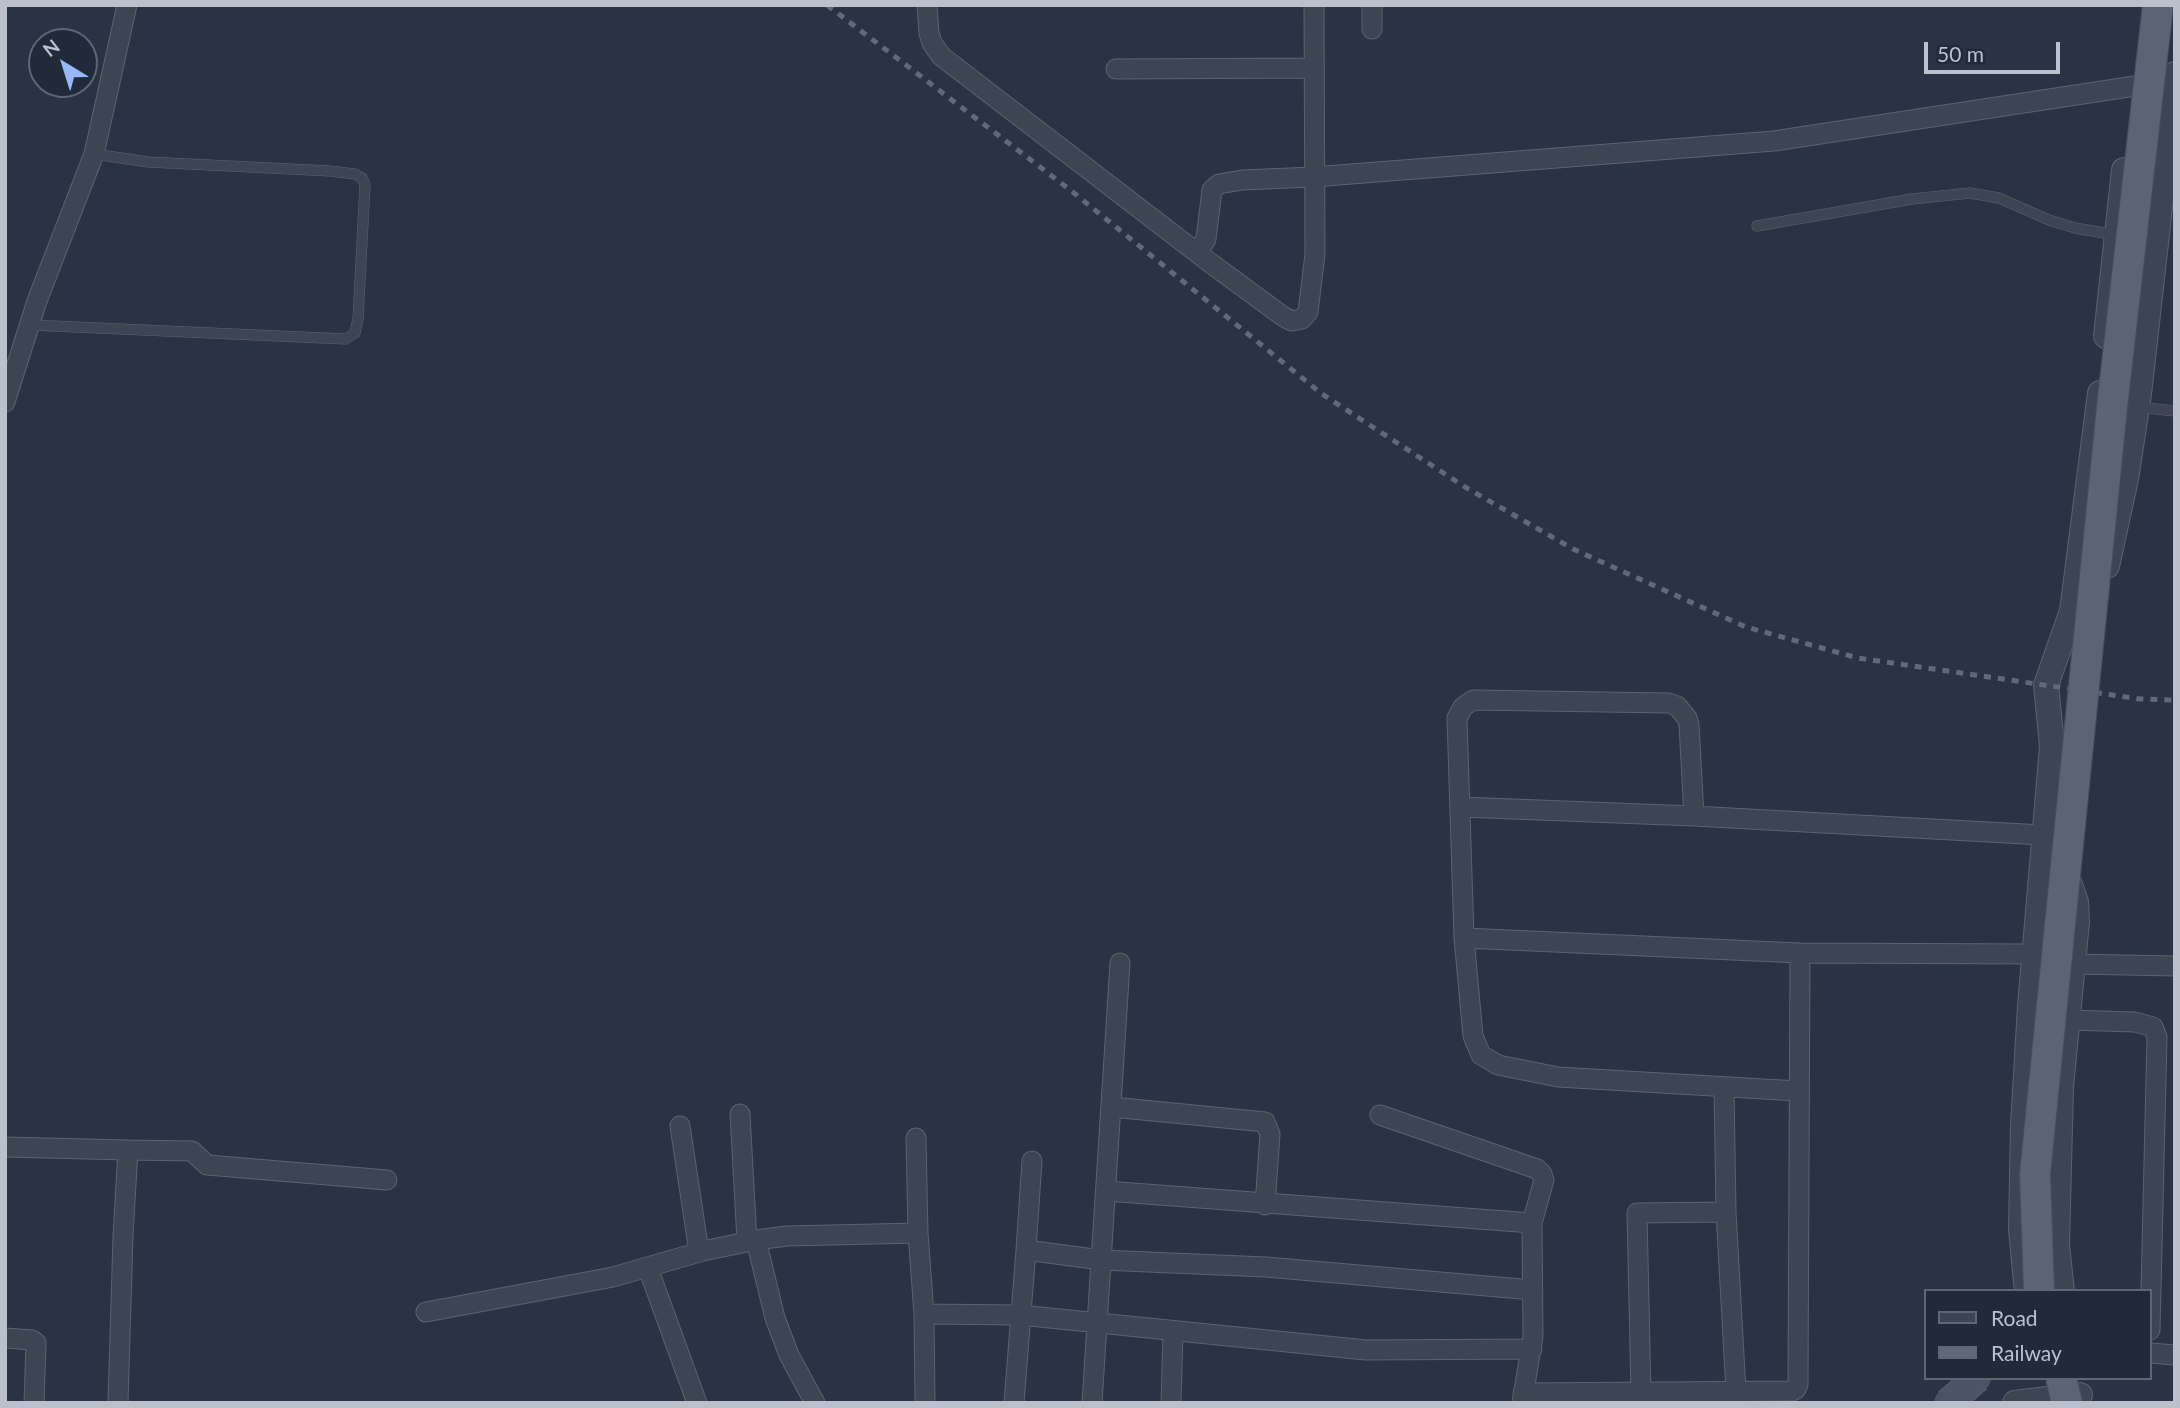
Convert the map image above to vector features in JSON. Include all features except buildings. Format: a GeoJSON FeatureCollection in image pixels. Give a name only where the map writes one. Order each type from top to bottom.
{"type":"FeatureCollection","features":[{"type":"Feature","properties":{"kind":"main road"},"geometry":{"type":"LineString","coordinates":[[2039,1289],[2035,1174],[2114,393],[2158,5]]}},
{"type":"Feature","properties":{"kind":"main road"},"geometry":{"type":"LineString","coordinates":[[1948,1403],[1974,1380]]}},
{"type":"Feature","properties":{"kind":"street"},"geometry":{"type":"LineString","coordinates":[[5,401],[30,325],[94,155],[127,5]]}},
{"type":"Feature","properties":{"kind":"street"},"geometry":{"type":"LineString","coordinates":[[927,5],[929,33],[941,56],[1197,253],[1292,321],[1302,319],[1308,312],[1315,254],[1314,5]]}},
{"type":"Feature","properties":{"kind":"street"},"geometry":{"type":"LineString","coordinates":[[1372,5],[1372,29]]}},
{"type":"Feature","properties":{"kind":"street"},"geometry":{"type":"LineString","coordinates":[[2026,1289],[2021,1229],[2022,1124],[2052,746],[2046,685],[2071,611],[2101,390],[2116,235],[2144,5]]}},
{"type":"Feature","properties":{"kind":"street"},"geometry":{"type":"LineString","coordinates":[[1116,69],[1314,68]]}},
{"type":"Feature","properties":{"kind":"street"},"geometry":{"type":"LineString","coordinates":[[2071,611],[2087,601],[2106,571],[2126,479],[2169,165],[2175,74]]}},
{"type":"Feature","properties":{"kind":"street"},"geometry":{"type":"LineString","coordinates":[[1197,253],[1206,239],[1212,190],[1219,184],[1242,180],[1313,177],[1774,141],[2135,86]]}},
{"type":"Feature","properties":{"kind":"street"},"geometry":{"type":"LineString","coordinates":[[1693,816],[1689,725],[1681,711],[1669,704],[1473,700],[1463,707],[1457,718],[1464,938],[1473,1036],[1482,1055],[1498,1065],[1558,1077],[1798,1091]]}},
{"type":"Feature","properties":{"kind":"street"},"geometry":{"type":"LineString","coordinates":[[1461,807],[1693,816],[2043,837]]}},
{"type":"Feature","properties":{"kind":"street"},"geometry":{"type":"LineString","coordinates":[[2043,837],[2071,883],[2077,922],[2061,1087],[2057,1246],[2062,1289]]}},
{"type":"Feature","properties":{"kind":"street"},"geometry":{"type":"LineString","coordinates":[[1464,938],[1800,953],[2034,954]]}},
{"type":"Feature","properties":{"kind":"street"},"geometry":{"type":"LineString","coordinates":[[1380,1115],[1537,1169],[1544,1180],[1532,1223],[1532,1349],[1523,1398],[1641,1392],[1792,1391],[1798,1384],[1800,953]]}},
{"type":"Feature","properties":{"kind":"street"},"geometry":{"type":"LineString","coordinates":[[1092,1403],[1120,963]]}},
{"type":"Feature","properties":{"kind":"street"},"geometry":{"type":"LineString","coordinates":[[2073,964],[2175,967]]}},
{"type":"Feature","properties":{"kind":"street"},"geometry":{"type":"LineString","coordinates":[[2068,1020],[2135,1023],[2153,1027],[2157,1037],[2151,1289]]}},
{"type":"Feature","properties":{"kind":"street"},"geometry":{"type":"LineString","coordinates":[[1724,1088],[1726,1212],[1736,1391]]}},
{"type":"Feature","properties":{"kind":"street"},"geometry":{"type":"LineString","coordinates":[[1112,1107],[1265,1122],[1270,1134],[1265,1205]]}},
{"type":"Feature","properties":{"kind":"street"},"geometry":{"type":"LineString","coordinates":[[740,1114],[752,1241],[789,1355],[815,1403]]}},
{"type":"Feature","properties":{"kind":"street"},"geometry":{"type":"LineString","coordinates":[[680,1126],[699,1252]]}},
{"type":"Feature","properties":{"kind":"street"},"geometry":{"type":"LineString","coordinates":[[916,1139],[925,1403]]}},
{"type":"Feature","properties":{"kind":"street"},"geometry":{"type":"LineString","coordinates":[[5,1147],[192,1151],[207,1165],[387,1180]]}},
{"type":"Feature","properties":{"kind":"street"},"geometry":{"type":"LineString","coordinates":[[118,1403],[128,1150]]}},
{"type":"Feature","properties":{"kind":"street"},"geometry":{"type":"LineString","coordinates":[[1014,1403],[1032,1161]]}},
{"type":"Feature","properties":{"kind":"street"},"geometry":{"type":"LineString","coordinates":[[1106,1191],[1532,1223]]}},
{"type":"Feature","properties":{"kind":"street"},"geometry":{"type":"LineString","coordinates":[[1641,1392],[1637,1213],[1726,1212]]}},
{"type":"Feature","properties":{"kind":"street"},"geometry":{"type":"LineString","coordinates":[[426,1312],[558,1289],[752,1241],[787,1236],[918,1233]]}},
{"type":"Feature","properties":{"kind":"street"},"geometry":{"type":"LineString","coordinates":[[1026,1250],[1101,1260],[1266,1266],[1533,1290]]}},
{"type":"Feature","properties":{"kind":"street"},"geometry":{"type":"LineString","coordinates":[[648,1268],[697,1403]]}},
{"type":"Feature","properties":{"kind":"street"},"geometry":{"type":"LineString","coordinates":[[924,1314],[1020,1315],[1366,1350],[1532,1349]]}},
{"type":"Feature","properties":{"kind":"street"},"geometry":{"type":"LineString","coordinates":[[1171,1403],[1173,1332]]}},
{"type":"Feature","properties":{"kind":"street"},"geometry":{"type":"LineString","coordinates":[[5,1338],[32,1340],[36,1343],[34,1403]]}},
{"type":"Feature","properties":{"kind":"street"},"geometry":{"type":"LineString","coordinates":[[2152,1353],[2175,1355]]}},
{"type":"Feature","properties":{"kind":"street"},"geometry":{"type":"LineString","coordinates":[[1931,1403],[1982,1380]]}},
{"type":"Feature","properties":{"kind":"street"},"geometry":{"type":"LineString","coordinates":[[2015,1403],[2063,1392]]}},
{"type":"Feature","properties":{"kind":"lane"},"geometry":{"type":"LineString","coordinates":[[30,325],[346,340],[355,333],[365,185],[362,178],[355,174],[330,171],[148,162],[94,155]]}},
{"type":"Feature","properties":{"kind":"lane"},"geometry":{"type":"LineString","coordinates":[[1758,226],[1912,198],[1970,193],[1998,198],[2049,220],[2076,228],[2116,235]]}},
{"type":"Feature","properties":{"kind":"lane"},"geometry":{"type":"LineString","coordinates":[[2137,407],[2175,411]]}},
{"type":"Feature","properties":{"kind":"railway"},"geometry":{"type":"LineString","coordinates":[[827,5],[1069,189],[1322,394],[1465,487],[1573,549],[1746,627],[1858,658],[2140,699],[2175,700]]}}]}
